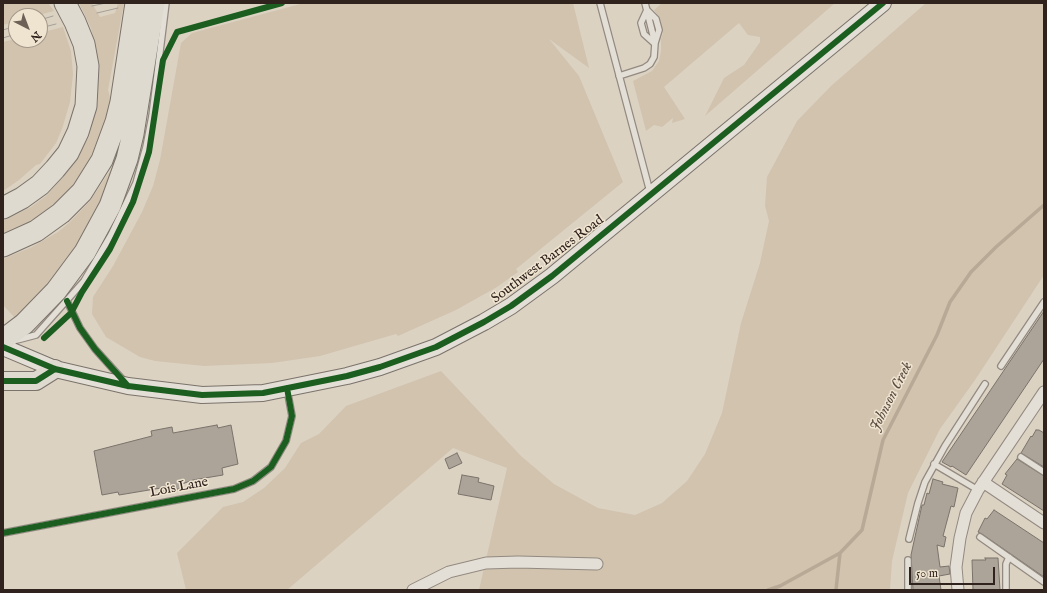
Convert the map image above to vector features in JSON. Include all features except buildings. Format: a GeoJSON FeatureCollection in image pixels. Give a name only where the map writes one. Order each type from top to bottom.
{"type":"FeatureCollection","features":[{"type":"Feature","properties":{"kind":"highway"},"geometry":{"type":"LineString","coordinates":[[3,208],[22,198],[40,185],[55,169],[68,153],[78,132],[86,106],[88,66],[84,44],[76,22],[65,3]]}},
{"type":"Feature","properties":{"kind":"highway"},"geometry":{"type":"LineString","coordinates":[[3,246],[36,231],[61,213],[82,192],[102,160],[116,122],[121,102],[136,3]]}},
{"type":"Feature","properties":{"kind":"highway"},"geometry":{"type":"LineString","coordinates":[[3,340],[24,324],[56,291],[85,252],[110,206],[127,159],[133,134],[154,3]]}},
{"type":"Feature","properties":{"kind":"main road","name":"Southwest Barnes Road"},"geometry":{"type":"LineString","coordinates":[[3,347],[55,369],[128,386],[202,395],[263,394],[380,367],[436,347],[511,306],[552,276],[883,3]]}},
{"type":"Feature","properties":{"kind":"main road"},"geometry":{"type":"LineString","coordinates":[[3,381],[36,380],[55,369]]}},
{"type":"Feature","properties":{"kind":"street"},"geometry":{"type":"LineString","coordinates":[[958,590],[956,567],[960,538],[966,513],[981,486],[1040,406],[1044,392]]}},
{"type":"Feature","properties":{"kind":"street"},"geometry":{"type":"LineString","coordinates":[[981,486],[1044,523]]}},
{"type":"Feature","properties":{"kind":"street"},"geometry":{"type":"LineString","coordinates":[[413,590],[449,572],[483,564],[518,562],[597,564]]}},
{"type":"Feature","properties":{"kind":"lane"},"geometry":{"type":"LineString","coordinates":[[3,344],[36,335],[84,281],[100,256],[136,183],[146,147],[153,111],[166,3]]}},
{"type":"Feature","properties":{"kind":"lane"},"geometry":{"type":"LineString","coordinates":[[600,3],[650,195]]}},
{"type":"Feature","properties":{"kind":"lane"},"geometry":{"type":"LineString","coordinates":[[620,76],[644,68],[650,64],[654,57],[655,43],[645,3]]}},
{"type":"Feature","properties":{"kind":"lane"},"geometry":{"type":"LineString","coordinates":[[67,301],[71,313],[95,349],[128,386]]}},
{"type":"Feature","properties":{"kind":"lane"},"geometry":{"type":"LineString","coordinates":[[1001,366],[1044,302]]}},
{"type":"Feature","properties":{"kind":"lane"},"geometry":{"type":"LineString","coordinates":[[910,539],[918,503],[934,464],[985,384]]}},
{"type":"Feature","properties":{"kind":"lane","name":"Lois Lane"},"geometry":{"type":"LineString","coordinates":[[3,533],[221,492],[234,489],[253,481],[271,467],[286,441],[292,416],[287,388]]}},
{"type":"Feature","properties":{"kind":"lane"},"geometry":{"type":"LineString","coordinates":[[1021,457],[1044,472]]}},
{"type":"Feature","properties":{"kind":"lane"},"geometry":{"type":"LineString","coordinates":[[934,464],[981,486]]}},
{"type":"Feature","properties":{"kind":"lane"},"geometry":{"type":"LineString","coordinates":[[980,538],[1044,582]]}},
{"type":"Feature","properties":{"kind":"lane"},"geometry":{"type":"LineString","coordinates":[[1006,590],[1006,564],[1009,557]]}},
{"type":"Feature","properties":{"kind":"lane"},"geometry":{"type":"LineString","coordinates":[[908,560],[908,590]]}},
{"type":"Feature","properties":{"kind":"shaded area"},"geometry":{"type":"Polygon","coordinates":[[[3,3],[48,3],[54,11],[48,13],[48,8],[8,8],[8,23],[3,25],[3,3]]]}},
{"type":"Feature","properties":{"kind":"shaded area"},"geometry":{"type":"Polygon","coordinates":[[[79,3],[92,3],[100,17],[115,13],[118,3],[124,3],[108,90],[111,101],[99,143],[81,176],[61,198],[38,218],[3,235],[3,221],[31,207],[46,196],[69,170],[89,137],[98,101],[98,60],[91,28],[79,3]]]}},
{"type":"Feature","properties":{"kind":"shaded area"},"geometry":{"type":"Polygon","coordinates":[[[304,3],[573,3],[589,68],[549,39],[579,76],[623,182],[516,269],[518,272],[497,287],[456,310],[398,336],[396,334],[320,356],[272,363],[204,366],[155,361],[140,357],[106,337],[92,314],[93,297],[113,266],[142,212],[153,186],[160,160],[181,43],[192,33],[304,3]]]}},
{"type":"Feature","properties":{"kind":"shaded area"},"geometry":{"type":"Polygon","coordinates":[[[662,3],[835,3],[705,116],[724,78],[744,65],[760,42],[760,37],[748,35],[739,23],[664,87],[685,119],[672,123],[673,118],[662,127],[654,125],[646,131],[633,81],[652,71],[659,61],[663,33],[658,16],[654,10],[662,3]]]}},
{"type":"Feature","properties":{"kind":"shaded area"},"geometry":{"type":"Polygon","coordinates":[[[926,3],[1044,3],[1044,275],[975,380],[940,429],[908,493],[892,561],[890,590],[479,590],[507,468],[453,448],[287,590],[186,590],[177,553],[223,507],[243,502],[264,488],[285,468],[301,443],[319,434],[346,406],[441,371],[521,456],[554,484],[598,508],[635,515],[662,503],[687,481],[705,454],[722,413],[741,323],[760,263],[769,221],[765,206],[767,177],[797,121],[831,86],[926,3]]]}},
{"type":"Feature","properties":{"kind":"shaded area"},"geometry":{"type":"Polygon","coordinates":[[[63,27],[71,51],[73,74],[70,102],[56,143],[40,164],[36,165],[19,180],[3,191],[3,42],[8,41],[8,48],[48,48],[48,31],[63,27]]]}},
{"type":"Feature","properties":{"kind":"shaded area"},"geometry":{"type":"Polygon","coordinates":[[[114,165],[118,174],[68,268],[16,319],[3,305],[3,259],[32,247],[58,232],[70,222],[90,201],[114,165]]]}},
{"type":"Feature","properties":{"kind":"waterway","name":"Johnson Creek"},"geometry":{"type":"LineString","coordinates":[[768,590],[780,586],[840,553],[862,530],[883,440],[937,335],[950,302],[971,272],[996,247],[1044,205]]}},
{"type":"Feature","properties":{"kind":"waterway"},"geometry":{"type":"LineString","coordinates":[[836,590],[840,553]]}},
{"type":"Feature","properties":{"kind":"tram line"},"geometry":{"type":"LineString","coordinates":[[92,6],[106,3]]}},
{"type":"Feature","properties":{"kind":"tram line"},"geometry":{"type":"LineString","coordinates":[[97,13],[118,8]]}},
{"type":"Feature","properties":{"kind":"tram line"},"geometry":{"type":"LineString","coordinates":[[48,18],[53,16]]}},
{"type":"Feature","properties":{"kind":"tram line"},"geometry":{"type":"LineString","coordinates":[[48,26],[56,24]]}},
{"type":"Feature","properties":{"kind":"tram line"},"geometry":{"type":"LineString","coordinates":[[3,30],[8,28]]}},
{"type":"Feature","properties":{"kind":"tram line"},"geometry":{"type":"LineString","coordinates":[[3,38],[8,36]]}},
{"type":"Feature","properties":{"kind":"cycle path"},"geometry":{"type":"LineString","coordinates":[[44,338],[71,313],[82,292],[110,249],[133,202],[149,152],[163,60],[177,32],[282,3]]}},
{"type":"Feature","properties":{"kind":"cycle path"},"geometry":{"type":"LineString","coordinates":[[3,347],[55,369],[128,386],[202,395],[263,393],[347,376],[380,367],[436,347],[511,306],[552,276],[883,3]]}},
{"type":"Feature","properties":{"kind":"cycle path"},"geometry":{"type":"LineString","coordinates":[[67,301],[80,328],[95,349],[128,386]]}},
{"type":"Feature","properties":{"kind":"cycle path"},"geometry":{"type":"LineString","coordinates":[[3,381],[36,381],[55,369]]}},
{"type":"Feature","properties":{"kind":"cycle path"},"geometry":{"type":"LineString","coordinates":[[3,533],[234,489],[253,481],[271,467],[286,441],[292,416],[287,388]]}}]}
